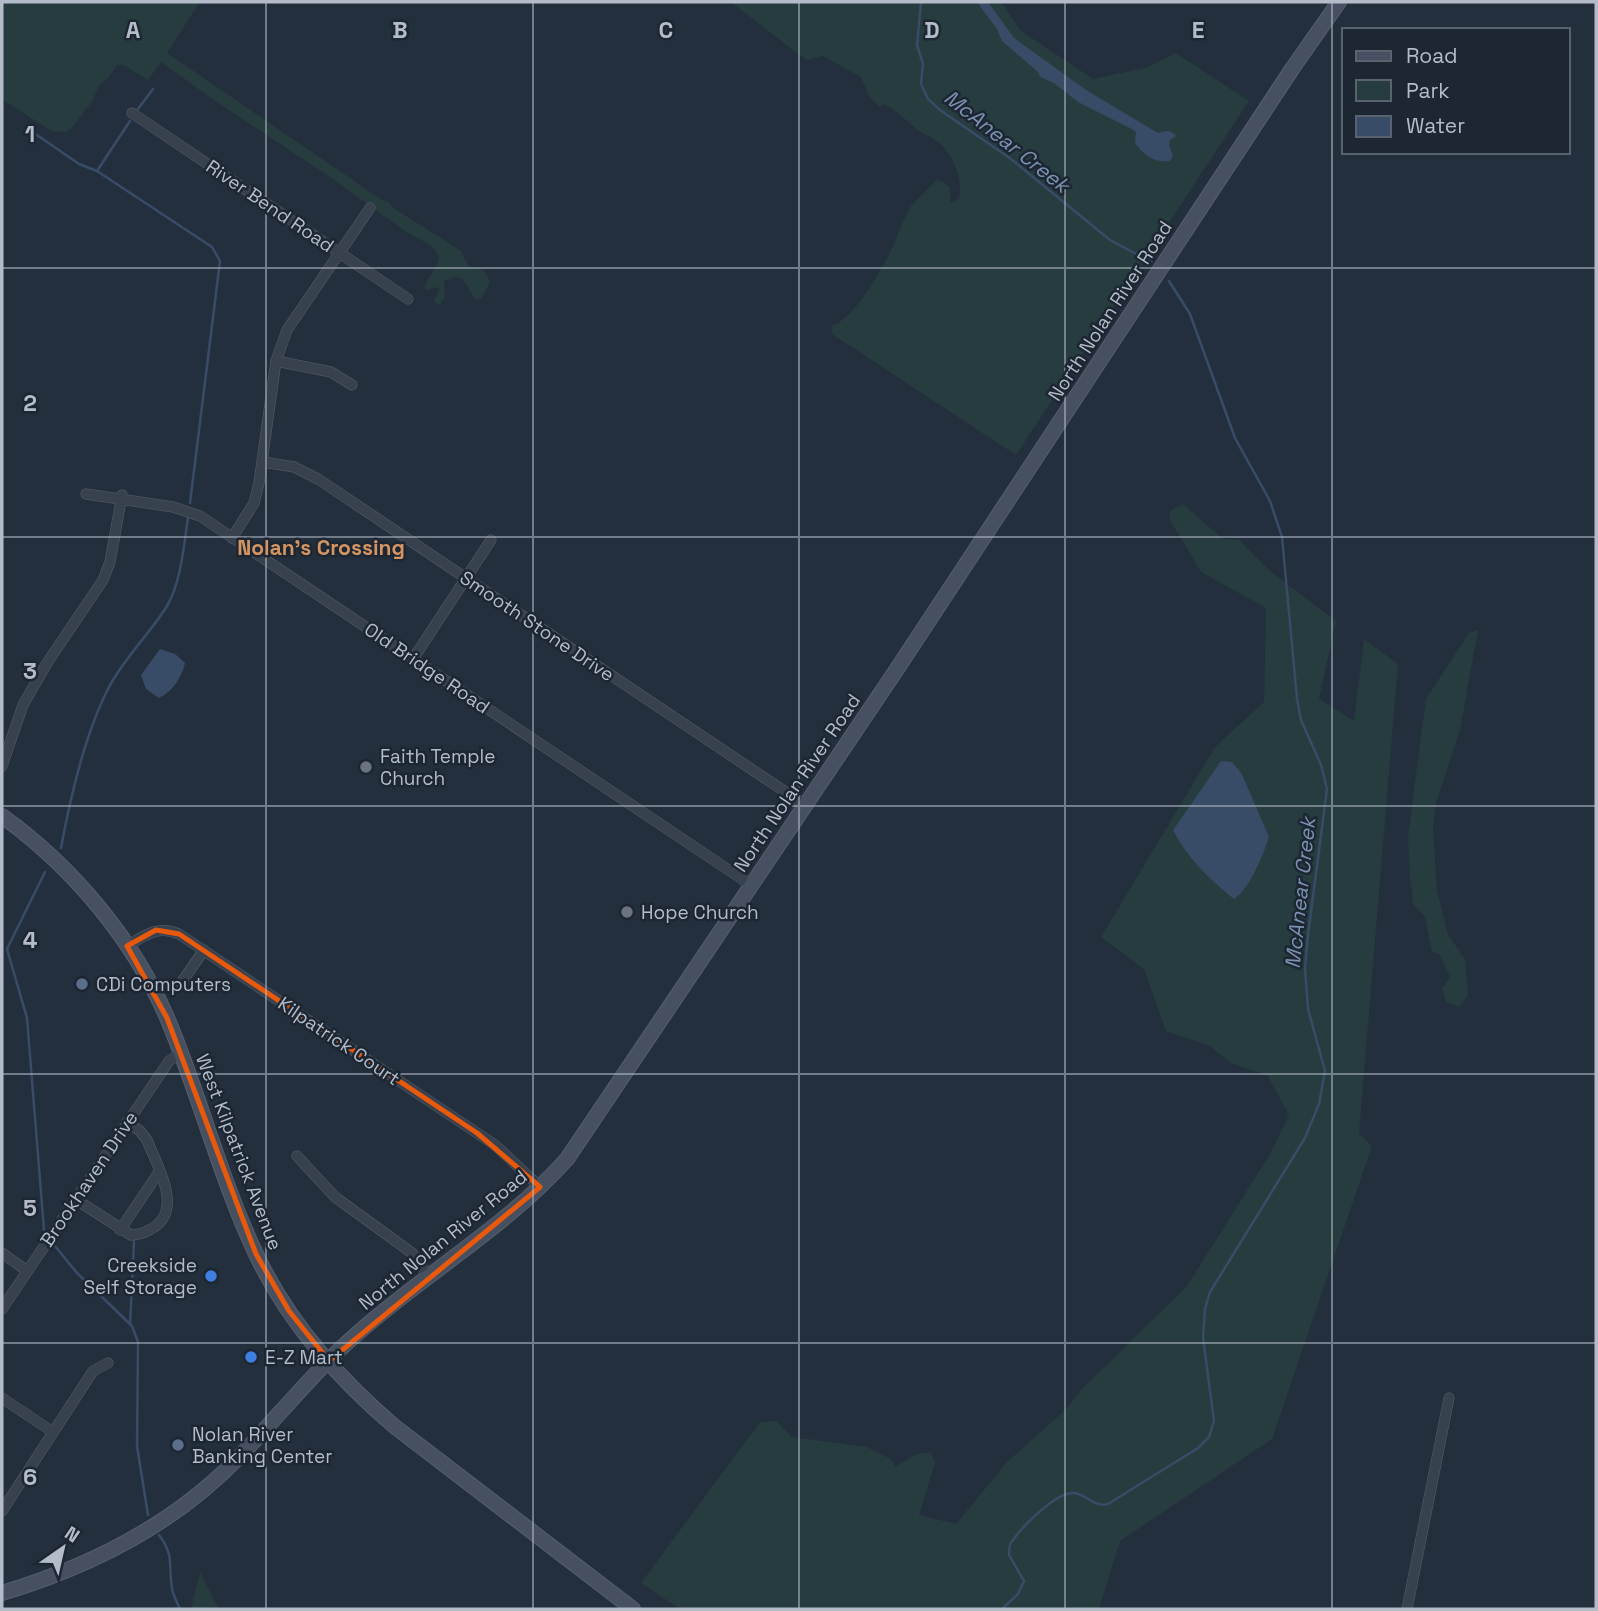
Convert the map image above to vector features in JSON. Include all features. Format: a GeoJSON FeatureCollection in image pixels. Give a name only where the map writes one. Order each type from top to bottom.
{"type":"FeatureCollection","features":[{"type":"Feature","properties":{"kind":"main road","name":"North Nolan River Road"},"geometry":{"type":"LineString","coordinates":[[2,1593],[86,1563],[161,1521],[217,1478],[329,1361],[379,1315],[516,1210],[566,1159],[1339,2]]}},
{"type":"Feature","properties":{"kind":"main road","name":"West Kilpatrick Avenue"},"geometry":{"type":"LineString","coordinates":[[2,817],[31,839],[74,879],[127,946],[154,992],[181,1053],[257,1256],[289,1311],[359,1395],[394,1426],[633,1609]]}},
{"type":"Feature","properties":{"kind":"street","name":"River Bend Road"},"geometry":{"type":"LineString","coordinates":[[132,113],[408,299]]}},
{"type":"Feature","properties":{"kind":"street"},"geometry":{"type":"LineString","coordinates":[[232,538],[254,503],[263,462],[276,361],[287,330],[370,208]]}},
{"type":"Feature","properties":{"kind":"street"},"geometry":{"type":"LineString","coordinates":[[276,361],[331,372],[352,385]]}},
{"type":"Feature","properties":{"kind":"street","name":"Smooth Stone Drive"},"geometry":{"type":"LineString","coordinates":[[263,462],[294,467],[318,479],[805,805]]}},
{"type":"Feature","properties":{"kind":"street","name":"Old Bridge Road"},"geometry":{"type":"LineString","coordinates":[[86,494],[121,496],[186,509],[200,516],[751,885]]}},
{"type":"Feature","properties":{"kind":"street"},"geometry":{"type":"LineString","coordinates":[[2,766],[23,705],[47,663],[103,580],[110,562],[121,496]]}},
{"type":"Feature","properties":{"kind":"street"},"geometry":{"type":"LineString","coordinates":[[413,659],[491,540]]}},
{"type":"Feature","properties":{"kind":"street","name":"Kilpatrick Court"},"geometry":{"type":"LineString","coordinates":[[127,946],[146,934],[164,929],[179,934],[495,1145],[540,1187]]}},
{"type":"Feature","properties":{"kind":"street"},"geometry":{"type":"LineString","coordinates":[[181,983],[204,950]]}},
{"type":"Feature","properties":{"kind":"street","name":"Brookhaven Drive"},"geometry":{"type":"LineString","coordinates":[[2,1309],[169,1061],[181,1053]]}},
{"type":"Feature","properties":{"kind":"street"},"geometry":{"type":"LineString","coordinates":[[75,1199],[131,1235],[140,1235],[163,1220],[169,1204],[159,1172],[147,1140],[127,1122]]}},
{"type":"Feature","properties":{"kind":"street"},"geometry":{"type":"LineString","coordinates":[[297,1156],[335,1197],[412,1253],[429,1277]]}},
{"type":"Feature","properties":{"kind":"street"},"geometry":{"type":"LineString","coordinates":[[120,1230],[159,1172]]}},
{"type":"Feature","properties":{"kind":"street"},"geometry":{"type":"LineString","coordinates":[[2,1253],[27,1271]]}},
{"type":"Feature","properties":{"kind":"street"},"geometry":{"type":"LineString","coordinates":[[2,1511],[93,1371],[108,1363]]}},
{"type":"Feature","properties":{"kind":"street"},"geometry":{"type":"LineString","coordinates":[[2,1398],[53,1432]]}},
{"type":"Feature","properties":{"kind":"street"},"geometry":{"type":"LineString","coordinates":[[1407,1609],[1449,1398]]}},
{"type":"Feature","properties":{"kind":"highlighted area"},"geometry":{"type":"Polygon","coordinates":[[[156,930],[179,934],[477,1133],[540,1187],[329,1361],[289,1311],[256,1254],[167,1018],[127,946],[156,930]]]}},
{"type":"Feature","properties":{"kind":"green space"},"geometry":{"type":"Polygon","coordinates":[[[2,2],[200,2],[167,53],[461,251],[468,266],[484,270],[490,282],[481,299],[475,299],[463,279],[454,277],[444,281],[445,296],[440,305],[433,302],[438,287],[427,290],[424,286],[438,263],[439,256],[432,246],[405,231],[161,62],[148,80],[125,66],[117,65],[99,85],[93,100],[72,128],[66,132],[51,131],[2,99],[2,2]]]}},
{"type":"Feature","properties":{"kind":"green space"},"geometry":{"type":"Polygon","coordinates":[[[731,2],[1001,2],[1021,31],[1093,79],[1145,68],[1176,53],[1249,101],[1016,455],[832,334],[832,325],[849,314],[876,277],[915,201],[936,180],[942,181],[950,188],[950,203],[959,198],[958,174],[951,158],[941,144],[919,131],[894,110],[884,104],[880,107],[870,98],[861,77],[823,56],[806,60],[731,2]]]}},
{"type":"Feature","properties":{"kind":"green space"},"geometry":{"type":"Polygon","coordinates":[[[1183,504],[1223,539],[1239,540],[1270,571],[1336,621],[1319,699],[1354,721],[1364,639],[1398,664],[1359,1133],[1372,1146],[1272,1439],[1120,1541],[1099,1609],[680,1609],[641,1583],[760,1422],[776,1421],[792,1437],[867,1447],[891,1459],[895,1467],[917,1454],[931,1452],[935,1463],[919,1515],[956,1524],[1007,1462],[1065,1410],[1083,1388],[1187,1286],[1270,1154],[1289,1115],[1268,1076],[1231,1063],[1210,1046],[1166,1031],[1144,969],[1101,937],[1215,747],[1264,702],[1266,608],[1201,572],[1170,520],[1170,511],[1183,504]],[[1221,761],[1173,830],[1234,899],[1251,880],[1269,837],[1242,774],[1221,761]]]}},
{"type":"Feature","properties":{"kind":"green space"},"geometry":{"type":"Polygon","coordinates":[[[1478,630],[1460,730],[1436,803],[1433,829],[1437,891],[1448,935],[1465,959],[1468,995],[1459,1007],[1446,1002],[1442,988],[1450,977],[1439,954],[1432,952],[1425,917],[1413,904],[1408,837],[1426,699],[1469,633],[1478,630]]]}},
{"type":"Feature","properties":{"kind":"green space"},"geometry":{"type":"Polygon","coordinates":[[[200,1572],[219,1609],[191,1609],[200,1572]]]}},
{"type":"Feature","properties":{"kind":"water"},"geometry":{"type":"Polygon","coordinates":[[[977,2],[988,2],[1014,38],[1086,90],[1158,133],[1167,131],[1174,134],[1176,136],[1170,140],[1169,145],[1173,156],[1170,161],[1150,158],[1135,143],[1136,132],[1132,129],[1078,102],[1054,83],[1040,77],[1038,72],[1002,41],[997,29],[977,2]]]}},
{"type":"Feature","properties":{"kind":"water"},"geometry":{"type":"Polygon","coordinates":[[[160,649],[175,654],[185,663],[176,683],[159,698],[146,689],[141,675],[160,649]]]}},
{"type":"Feature","properties":{"kind":"water"},"geometry":{"type":"Polygon","coordinates":[[[1221,761],[1232,762],[1242,774],[1269,837],[1251,880],[1234,899],[1199,868],[1173,830],[1221,761]]]}},
{"type":"Feature","properties":{"kind":"waterway","name":"McAnear Creek"},"geometry":{"type":"LineString","coordinates":[[921,2],[917,45],[923,64],[921,84],[928,99],[1011,159],[1110,240],[1151,262]]}},
{"type":"Feature","properties":{"kind":"waterway"},"geometry":{"type":"LineString","coordinates":[[138,109],[153,89]]}},
{"type":"Feature","properties":{"kind":"waterway"},"geometry":{"type":"LineString","coordinates":[[130,121],[97,171],[212,247],[220,261],[190,503]]}},
{"type":"Feature","properties":{"kind":"waterway"},"geometry":{"type":"LineString","coordinates":[[34,133],[79,164],[97,171]]}},
{"type":"Feature","properties":{"kind":"waterway","name":"McAnear Creek"},"geometry":{"type":"LineString","coordinates":[[1002,1609],[1018,1594],[1024,1581],[1009,1555],[1010,1545],[1040,1511],[1058,1498],[1073,1493],[1098,1504],[1108,1504],[1198,1448],[1209,1437],[1214,1421],[1203,1338],[1205,1309],[1210,1292],[1305,1138],[1319,1104],[1325,1071],[1308,1009],[1305,969],[1327,789],[1321,765],[1301,720],[1297,699],[1282,537],[1270,501],[1235,438],[1190,314],[1169,281]]}},
{"type":"Feature","properties":{"kind":"waterway"},"geometry":{"type":"LineString","coordinates":[[61,848],[74,788],[92,726],[114,678],[172,597],[188,518]]}},
{"type":"Feature","properties":{"kind":"waterway"},"geometry":{"type":"LineString","coordinates":[[44,1230],[27,1018],[7,949],[45,872]]}},
{"type":"Feature","properties":{"kind":"waterway"},"geometry":{"type":"LineString","coordinates":[[130,1325],[134,1241]]}},
{"type":"Feature","properties":{"kind":"waterway"},"geometry":{"type":"LineString","coordinates":[[55,1246],[77,1273],[132,1326],[138,1342],[137,1446],[148,1515]]}},
{"type":"Feature","properties":{"kind":"waterway"},"geometry":{"type":"LineString","coordinates":[[159,1535],[169,1555],[173,1591],[180,1609]]}},
{"type":"Feature","properties":{"kind":"place","name":"Faith Temple Church"},"geometry":{"type":"Point","coordinates":[366,767]}},
{"type":"Feature","properties":{"kind":"place","name":"Hope Church"},"geometry":{"type":"Point","coordinates":[627,912]}},
{"type":"Feature","properties":{"kind":"place","name":"CDi Computers"},"geometry":{"type":"Point","coordinates":[82,984]}},
{"type":"Feature","properties":{"kind":"place","name":"Creekside Self Storage"},"geometry":{"type":"Point","coordinates":[211,1276]}},
{"type":"Feature","properties":{"kind":"place","name":"E-Z Mart"},"geometry":{"type":"Point","coordinates":[251,1357]}},
{"type":"Feature","properties":{"kind":"place","name":"Nolan River Banking Center"},"geometry":{"type":"Point","coordinates":[178,1445]}},
{"type":"Feature","properties":{"kind":"district","name":"Nolan's Crossing"},"geometry":{"type":"Point","coordinates":[321,547]}}]}
